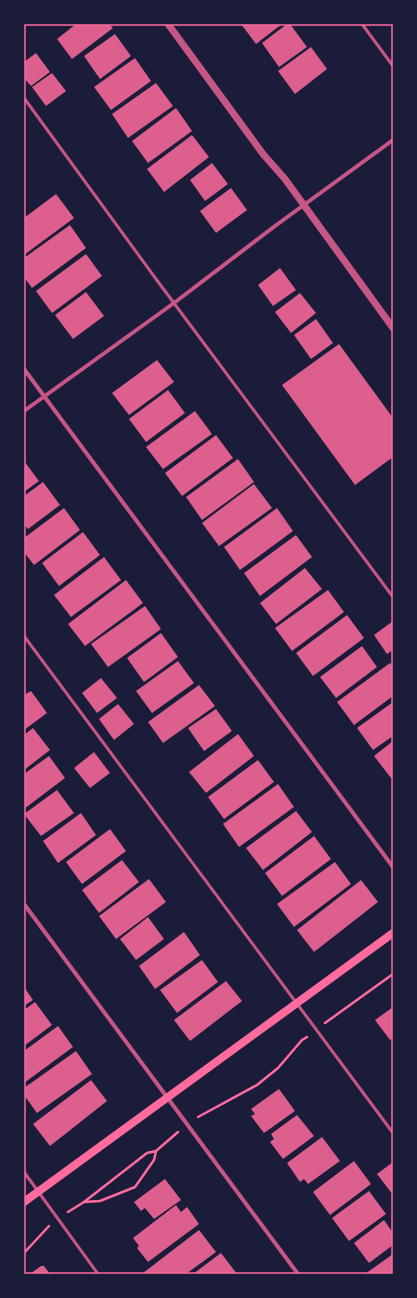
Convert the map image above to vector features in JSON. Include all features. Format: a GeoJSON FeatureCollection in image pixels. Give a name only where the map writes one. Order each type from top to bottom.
{"type":"FeatureCollection","features":[{"type":"Feature","properties":{"kind":"main road"},"geometry":{"type":"LineString","coordinates":[[24,1202],[168,1099],[393,933]]}},
{"type":"Feature","properties":{"kind":"street"},"geometry":{"type":"LineString","coordinates":[[168,24],[263,154],[285,179],[393,328]]}},
{"type":"Feature","properties":{"kind":"street"},"geometry":{"type":"LineString","coordinates":[[24,411],[174,303],[275,226],[393,140]]}},
{"type":"Feature","properties":{"kind":"street"},"geometry":{"type":"LineString","coordinates":[[24,369],[393,867]]}},
{"type":"Feature","properties":{"kind":"street"},"geometry":{"type":"LineString","coordinates":[[24,904],[298,1274]]}},
{"type":"Feature","properties":{"kind":"lane"},"geometry":{"type":"LineString","coordinates":[[362,24],[393,66]]}},
{"type":"Feature","properties":{"kind":"lane"},"geometry":{"type":"LineString","coordinates":[[24,98],[174,303],[393,597]]}},
{"type":"Feature","properties":{"kind":"lane"},"geometry":{"type":"LineString","coordinates":[[24,636],[393,1133]]}},
{"type":"Feature","properties":{"kind":"lane"},"geometry":{"type":"LineString","coordinates":[[24,1172],[98,1274]]}},
{"type":"Feature","properties":{"kind":"path"},"geometry":{"type":"LineString","coordinates":[[200,1115],[257,1085],[278,1068],[302,1040],[393,974]]}},
{"type":"Feature","properties":{"kind":"path"},"geometry":{"type":"LineString","coordinates":[[156,1151],[154,1160],[135,1186],[100,1201],[84,1202],[147,1153],[156,1151],[176,1133]]}},
{"type":"Feature","properties":{"kind":"building"},"geometry":{"type":"Polygon","coordinates":[[[76,24],[109,24],[113,28],[72,59],[57,39],[76,24]]]}},
{"type":"Feature","properties":{"kind":"building"},"geometry":{"type":"Polygon","coordinates":[[[241,24],[282,24],[256,44],[241,24]]]}},
{"type":"Feature","properties":{"kind":"building"},"geometry":{"type":"Polygon","coordinates":[[[287,24],[290,24],[307,47],[279,67],[262,43],[287,24]]]}},
{"type":"Feature","properties":{"kind":"building"},"geometry":{"type":"Polygon","coordinates":[[[115,34],[131,56],[100,79],[84,56],[115,34]]]}},
{"type":"Feature","properties":{"kind":"building"},"geometry":{"type":"Polygon","coordinates":[[[311,47],[327,69],[295,94],[278,71],[311,47]]]}},
{"type":"Feature","properties":{"kind":"building"},"geometry":{"type":"Polygon","coordinates":[[[36,53],[50,72],[31,86],[24,78],[24,62],[36,53]]]}},
{"type":"Feature","properties":{"kind":"building"},"geometry":{"type":"Polygon","coordinates":[[[135,58],[151,81],[111,110],[94,87],[135,58]]]}},
{"type":"Feature","properties":{"kind":"building"},"geometry":{"type":"Polygon","coordinates":[[[52,73],[66,91],[46,106],[32,87],[52,73]]]}},
{"type":"Feature","properties":{"kind":"building"},"geometry":{"type":"Polygon","coordinates":[[[156,83],[173,106],[128,138],[112,114],[156,83]]]}},
{"type":"Feature","properties":{"kind":"building"},"geometry":{"type":"Polygon","coordinates":[[[176,108],[192,131],[148,163],[132,141],[176,108]]]}},
{"type":"Feature","properties":{"kind":"building"},"geometry":{"type":"Polygon","coordinates":[[[192,135],[209,157],[164,192],[147,169],[192,135]]]}},
{"type":"Feature","properties":{"kind":"building"},"geometry":{"type":"Polygon","coordinates":[[[212,163],[228,184],[205,201],[190,180],[212,163]]]}},
{"type":"Feature","properties":{"kind":"building"},"geometry":{"type":"Polygon","coordinates":[[[231,188],[247,210],[216,233],[200,211],[231,188]]]}},
{"type":"Feature","properties":{"kind":"building"},"geometry":{"type":"Polygon","coordinates":[[[56,194],[74,218],[24,255],[24,218],[56,194]]]}},
{"type":"Feature","properties":{"kind":"building"},"geometry":{"type":"Polygon","coordinates":[[[70,225],[86,248],[32,288],[24,277],[24,258],[70,225]]]}},
{"type":"Feature","properties":{"kind":"building"},"geometry":{"type":"Polygon","coordinates":[[[86,254],[102,276],[52,313],[36,291],[86,254]]]}},
{"type":"Feature","properties":{"kind":"building"},"geometry":{"type":"Polygon","coordinates":[[[280,268],[296,290],[273,306],[258,285],[280,268]]]}},
{"type":"Feature","properties":{"kind":"building"},"geometry":{"type":"Polygon","coordinates":[[[86,292],[104,316],[73,339],[55,315],[86,292]]]}},
{"type":"Feature","properties":{"kind":"building"},"geometry":{"type":"Polygon","coordinates":[[[300,293],[316,313],[291,333],[275,312],[300,293]]]}},
{"type":"Feature","properties":{"kind":"building"},"geometry":{"type":"Polygon","coordinates":[[[316,319],[333,343],[311,359],[294,335],[316,319]]]}},
{"type":"Feature","properties":{"kind":"building"},"geometry":{"type":"Polygon","coordinates":[[[339,344],[393,418],[393,457],[355,485],[282,385],[339,344]]]}},
{"type":"Feature","properties":{"kind":"building"},"geometry":{"type":"Polygon","coordinates":[[[157,360],[174,382],[129,415],[112,393],[157,360]]]}},
{"type":"Feature","properties":{"kind":"building"},"geometry":{"type":"Polygon","coordinates":[[[168,390],[185,413],[146,442],[129,419],[168,390]]]}},
{"type":"Feature","properties":{"kind":"building"},"geometry":{"type":"Polygon","coordinates":[[[195,411],[212,434],[163,469],[146,447],[195,411]]]}},
{"type":"Feature","properties":{"kind":"building"},"geometry":{"type":"Polygon","coordinates":[[[216,435],[233,458],[182,496],[165,473],[216,435]]]}},
{"type":"Feature","properties":{"kind":"building"},"geometry":{"type":"Polygon","coordinates":[[[238,459],[254,482],[202,520],[186,497],[238,459]]]}},
{"type":"Feature","properties":{"kind":"building"},"geometry":{"type":"Polygon","coordinates":[[[24,461],[39,481],[24,492],[24,461]]]}},
{"type":"Feature","properties":{"kind":"building"},"geometry":{"type":"Polygon","coordinates":[[[43,482],[60,505],[28,529],[24,524],[24,496],[43,482]]]}},
{"type":"Feature","properties":{"kind":"building"},"geometry":{"type":"Polygon","coordinates":[[[254,484],[272,508],[219,546],[202,523],[254,484]]]}},
{"type":"Feature","properties":{"kind":"building"},"geometry":{"type":"Polygon","coordinates":[[[64,508],[80,530],[34,565],[24,552],[24,538],[64,508]]]}},
{"type":"Feature","properties":{"kind":"building"},"geometry":{"type":"Polygon","coordinates":[[[277,508],[293,531],[240,570],[224,547],[277,508]]]}},
{"type":"Feature","properties":{"kind":"building"},"geometry":{"type":"Polygon","coordinates":[[[83,532],[100,555],[59,586],[42,563],[83,532]]]}},
{"type":"Feature","properties":{"kind":"building"},"geometry":{"type":"Polygon","coordinates":[[[296,535],[312,557],[260,596],[244,573],[296,535]]]}},
{"type":"Feature","properties":{"kind":"building"},"geometry":{"type":"Polygon","coordinates":[[[104,557],[121,580],[71,617],[54,595],[104,557]]]}},
{"type":"Feature","properties":{"kind":"building"},"geometry":{"type":"Polygon","coordinates":[[[305,568],[322,589],[276,624],[260,603],[305,568]]]}},
{"type":"Feature","properties":{"kind":"building"},"geometry":{"type":"Polygon","coordinates":[[[126,580],[143,603],[85,646],[68,624],[126,580]]]}},
{"type":"Feature","properties":{"kind":"building"},"geometry":{"type":"Polygon","coordinates":[[[328,590],[344,612],[292,651],[275,628],[328,590]]]}},
{"type":"Feature","properties":{"kind":"building"},"geometry":{"type":"Polygon","coordinates":[[[145,606],[161,629],[108,667],[91,644],[145,606]]]}},
{"type":"Feature","properties":{"kind":"building"},"geometry":{"type":"Polygon","coordinates":[[[347,615],[364,638],[313,676],[296,653],[347,615]]]}},
{"type":"Feature","properties":{"kind":"building"},"geometry":{"type":"Polygon","coordinates":[[[393,621],[393,650],[387,654],[374,635],[393,621]]]}},
{"type":"Feature","properties":{"kind":"building"},"geometry":{"type":"Polygon","coordinates":[[[161,633],[178,657],[144,682],[127,658],[161,633]]]}},
{"type":"Feature","properties":{"kind":"building"},"geometry":{"type":"Polygon","coordinates":[[[362,646],[377,667],[336,698],[320,677],[362,646]]]}},
{"type":"Feature","properties":{"kind":"building"},"geometry":{"type":"Polygon","coordinates":[[[178,661],[194,683],[152,713],[136,691],[178,661]]]}},
{"type":"Feature","properties":{"kind":"building"},"geometry":{"type":"Polygon","coordinates":[[[390,663],[393,666],[393,696],[354,725],[337,702],[390,663]]]}},
{"type":"Feature","properties":{"kind":"building"},"geometry":{"type":"Polygon","coordinates":[[[101,678],[117,698],[97,713],[82,693],[101,678]]]}},
{"type":"Feature","properties":{"kind":"building"},"geometry":{"type":"Polygon","coordinates":[[[199,685],[215,706],[163,743],[148,722],[199,685]]]}},
{"type":"Feature","properties":{"kind":"building"},"geometry":{"type":"Polygon","coordinates":[[[31,691],[47,713],[24,730],[24,695],[31,691]]]}},
{"type":"Feature","properties":{"kind":"building"},"geometry":{"type":"Polygon","coordinates":[[[393,702],[393,736],[373,750],[357,728],[393,702]]]}},
{"type":"Feature","properties":{"kind":"building"},"geometry":{"type":"Polygon","coordinates":[[[118,704],[134,724],[114,740],[99,719],[118,704]]]}},
{"type":"Feature","properties":{"kind":"building"},"geometry":{"type":"Polygon","coordinates":[[[216,709],[232,731],[204,751],[188,728],[216,709]]]}},
{"type":"Feature","properties":{"kind":"building"},"geometry":{"type":"Polygon","coordinates":[[[33,728],[50,750],[24,770],[24,735],[33,728]]]}},
{"type":"Feature","properties":{"kind":"building"},"geometry":{"type":"Polygon","coordinates":[[[238,734],[254,756],[206,793],[189,772],[238,734]]]}},
{"type":"Feature","properties":{"kind":"building"},"geometry":{"type":"Polygon","coordinates":[[[393,741],[393,776],[391,778],[374,756],[393,741]]]}},
{"type":"Feature","properties":{"kind":"building"},"geometry":{"type":"Polygon","coordinates":[[[94,752],[110,773],[90,788],[74,768],[94,752]]]}},
{"type":"Feature","properties":{"kind":"building"},"geometry":{"type":"Polygon","coordinates":[[[49,756],[65,778],[24,809],[24,774],[49,756]]]}},
{"type":"Feature","properties":{"kind":"building"},"geometry":{"type":"Polygon","coordinates":[[[258,760],[274,782],[224,819],[208,797],[258,760]]]}},
{"type":"Feature","properties":{"kind":"building"},"geometry":{"type":"Polygon","coordinates":[[[278,784],[294,807],[239,847],[223,824],[278,784]]]}},
{"type":"Feature","properties":{"kind":"building"},"geometry":{"type":"Polygon","coordinates":[[[57,790],[74,813],[41,836],[24,814],[57,790]]]}},
{"type":"Feature","properties":{"kind":"building"},"geometry":{"type":"Polygon","coordinates":[[[296,811],[312,832],[263,870],[246,848],[296,811]]]}},
{"type":"Feature","properties":{"kind":"building"},"geometry":{"type":"Polygon","coordinates":[[[81,813],[96,835],[58,863],[43,841],[81,813]]]}},
{"type":"Feature","properties":{"kind":"building"},"geometry":{"type":"Polygon","coordinates":[[[110,829],[126,851],[82,884],[66,862],[110,829]]]}},
{"type":"Feature","properties":{"kind":"building"},"geometry":{"type":"Polygon","coordinates":[[[314,836],[331,859],[282,896],[265,873],[314,836]]]}},
{"type":"Feature","properties":{"kind":"building"},"geometry":{"type":"Polygon","coordinates":[[[122,860],[139,882],[99,913],[82,890],[122,860]]]}},
{"type":"Feature","properties":{"kind":"building"},"geometry":{"type":"Polygon","coordinates":[[[335,862],[351,884],[294,927],[277,904],[335,862]]]}},
{"type":"Feature","properties":{"kind":"building"},"geometry":{"type":"Polygon","coordinates":[[[149,879],[166,902],[116,939],[99,916],[149,879]]]}},
{"type":"Feature","properties":{"kind":"building"},"geometry":{"type":"Polygon","coordinates":[[[361,880],[378,902],[314,952],[297,930],[361,880]]]}},
{"type":"Feature","properties":{"kind":"building"},"geometry":{"type":"Polygon","coordinates":[[[148,917],[164,939],[136,960],[120,939],[148,917]]]}},
{"type":"Feature","properties":{"kind":"building"},"geometry":{"type":"Polygon","coordinates":[[[184,932],[200,955],[155,989],[139,966],[184,932]]]}},
{"type":"Feature","properties":{"kind":"building"},"geometry":{"type":"Polygon","coordinates":[[[202,960],[218,982],[177,1013],[160,990],[202,960]]]}},
{"type":"Feature","properties":{"kind":"building"},"geometry":{"type":"Polygon","coordinates":[[[226,981],[242,1001],[190,1041],[174,1020],[226,981]]]}},
{"type":"Feature","properties":{"kind":"building"},"geometry":{"type":"Polygon","coordinates":[[[24,987],[33,1000],[24,1006],[24,987]]]}},
{"type":"Feature","properties":{"kind":"building"},"geometry":{"type":"Polygon","coordinates":[[[35,1002],[52,1025],[24,1046],[24,1010],[35,1002]]]}},
{"type":"Feature","properties":{"kind":"building"},"geometry":{"type":"Polygon","coordinates":[[[393,1007],[393,1038],[390,1040],[375,1020],[393,1007]]]}},
{"type":"Feature","properties":{"kind":"building"},"geometry":{"type":"Polygon","coordinates":[[[58,1026],[73,1047],[24,1083],[24,1051],[58,1026]]]}},
{"type":"Feature","properties":{"kind":"building"},"geometry":{"type":"Polygon","coordinates":[[[76,1051],[92,1074],[37,1113],[24,1095],[24,1088],[76,1051]]]}},
{"type":"Feature","properties":{"kind":"building"},"geometry":{"type":"Polygon","coordinates":[[[91,1080],[107,1101],[50,1146],[33,1124],[91,1080]]]}},
{"type":"Feature","properties":{"kind":"building"},"geometry":{"type":"Polygon","coordinates":[[[279,1089],[295,1111],[264,1133],[251,1116],[255,1114],[251,1109],[279,1089]]]}},
{"type":"Feature","properties":{"kind":"building"},"geometry":{"type":"Polygon","coordinates":[[[297,1115],[314,1136],[283,1159],[270,1142],[274,1139],[271,1134],[297,1115]]]}},
{"type":"Feature","properties":{"kind":"building"},"geometry":{"type":"Polygon","coordinates":[[[322,1137],[340,1161],[308,1184],[304,1179],[300,1182],[287,1163],[322,1137]]]}},
{"type":"Feature","properties":{"kind":"building"},"geometry":{"type":"Polygon","coordinates":[[[354,1161],[371,1184],[330,1215],[313,1192],[354,1161]]]}},
{"type":"Feature","properties":{"kind":"building"},"geometry":{"type":"Polygon","coordinates":[[[393,1162],[393,1195],[377,1174],[393,1162]]]}},
{"type":"Feature","properties":{"kind":"building"},"geometry":{"type":"Polygon","coordinates":[[[165,1179],[181,1200],[154,1219],[145,1208],[141,1211],[134,1202],[165,1179]]]}},
{"type":"Feature","properties":{"kind":"building"},"geometry":{"type":"Polygon","coordinates":[[[369,1191],[386,1214],[349,1241],[332,1218],[369,1191]]]}},
{"type":"Feature","properties":{"kind":"building"},"geometry":{"type":"Polygon","coordinates":[[[176,1205],[181,1212],[187,1207],[199,1224],[148,1262],[137,1248],[139,1246],[133,1238],[176,1205]]]}},
{"type":"Feature","properties":{"kind":"building"},"geometry":{"type":"Polygon","coordinates":[[[384,1220],[393,1233],[393,1245],[369,1263],[354,1243],[384,1220]]]}},
{"type":"Feature","properties":{"kind":"building"},"geometry":{"type":"Polygon","coordinates":[[[199,1230],[216,1252],[186,1274],[143,1273],[199,1230]]]}},
{"type":"Feature","properties":{"kind":"building"},"geometry":{"type":"Polygon","coordinates":[[[221,1253],[237,1274],[193,1274],[221,1253]]]}},
{"type":"Feature","properties":{"kind":"building"},"geometry":{"type":"Polygon","coordinates":[[[393,1254],[393,1274],[365,1274],[393,1254]]]}},
{"type":"Feature","properties":{"kind":"building"},"geometry":{"type":"Polygon","coordinates":[[[41,1266],[44,1266],[50,1274],[30,1274],[41,1266]]]}}]}
